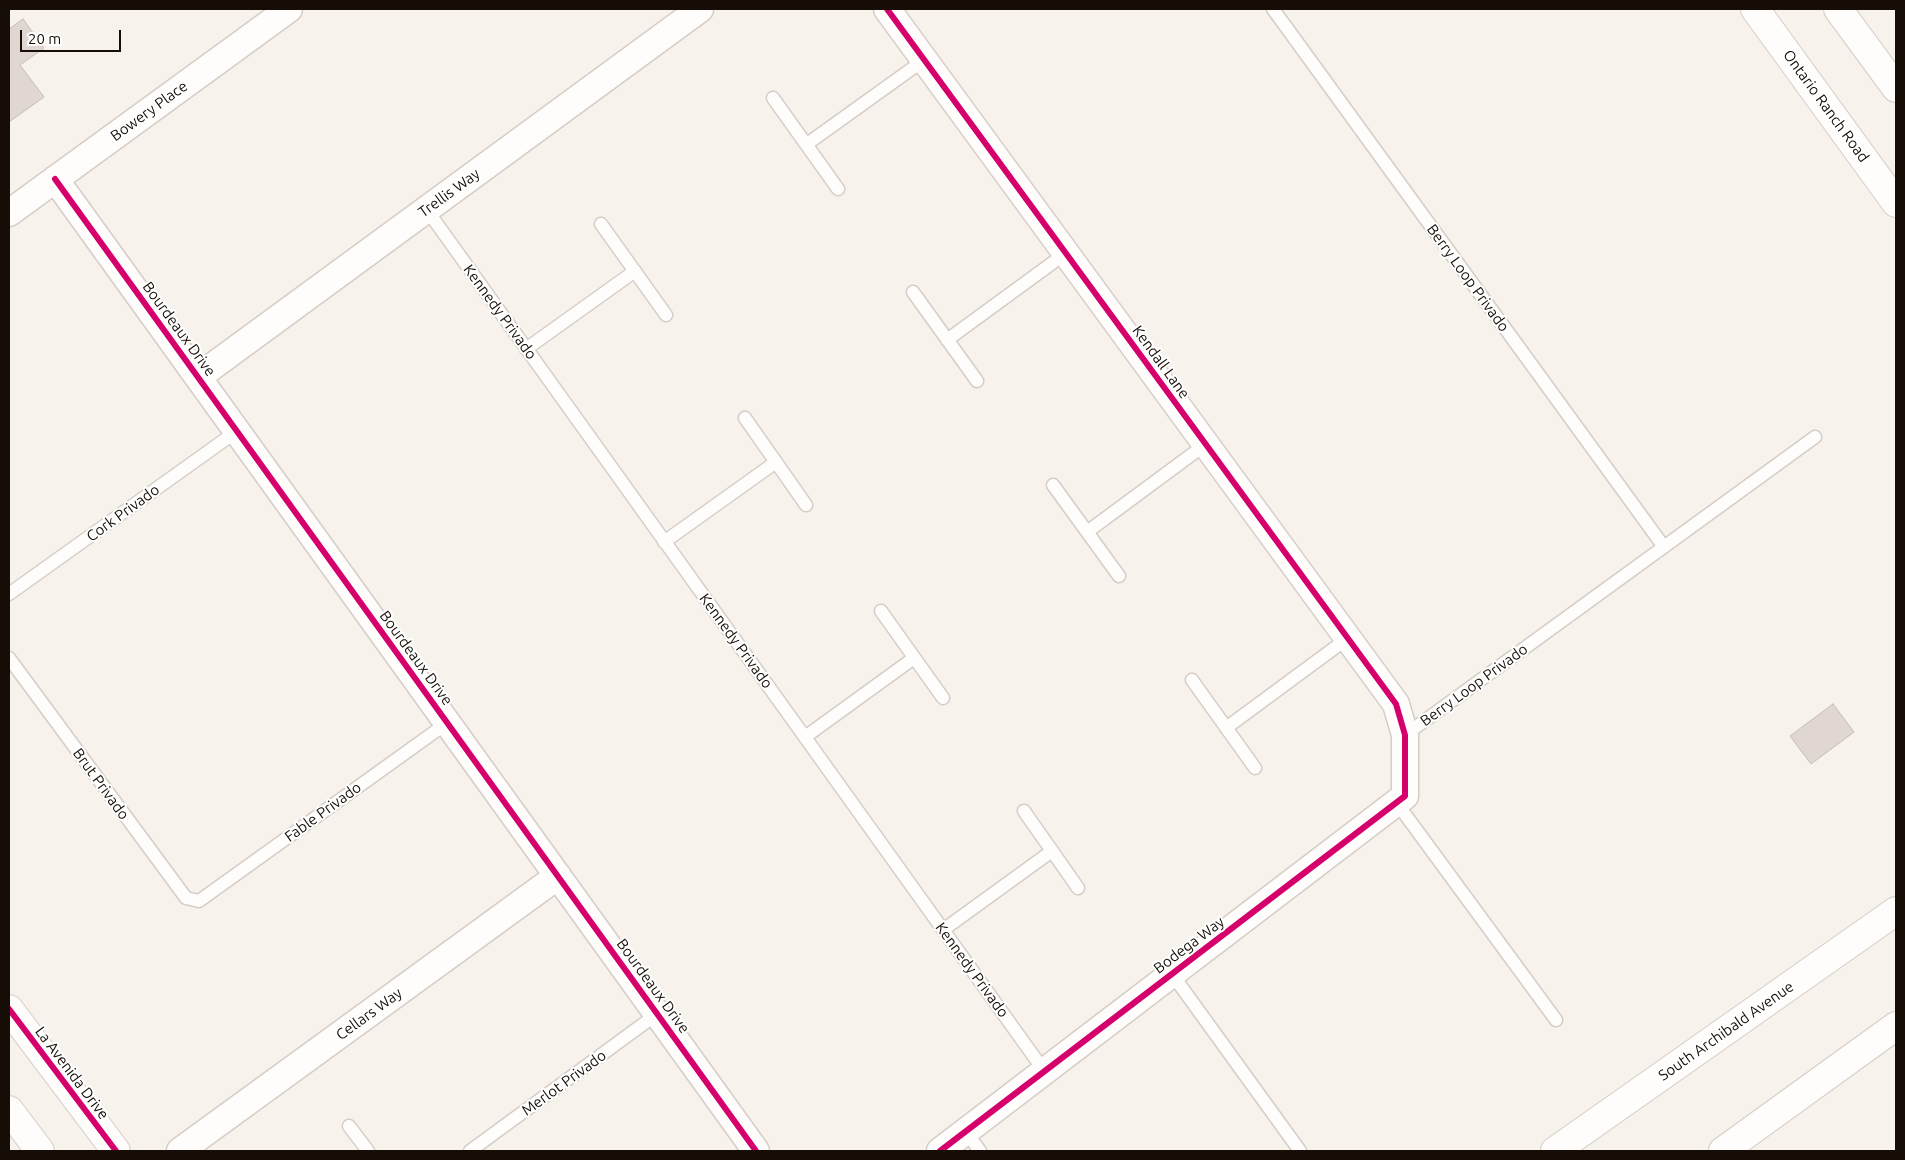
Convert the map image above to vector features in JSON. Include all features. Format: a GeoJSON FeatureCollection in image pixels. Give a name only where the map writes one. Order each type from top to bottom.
{"type":"FeatureCollection","features":[{"type":"Feature","properties":{"kind":"main road","name":"Ontario Ranch Road"},"geometry":{"type":"LineString","coordinates":[[1755,9],[1896,203]]}},
{"type":"Feature","properties":{"kind":"main road"},"geometry":{"type":"LineString","coordinates":[[1838,9],[1896,88]]}},
{"type":"Feature","properties":{"kind":"main road","name":"South Archibald Avenue"},"geometry":{"type":"LineString","coordinates":[[1555,1151],[1896,911]]}},
{"type":"Feature","properties":{"kind":"main road","name":"La Avenida Drive"},"geometry":{"type":"LineString","coordinates":[[9,1010],[116,1151]]}},
{"type":"Feature","properties":{"kind":"main road"},"geometry":{"type":"LineString","coordinates":[[1723,1151],[1896,1026]]}},
{"type":"Feature","properties":{"kind":"main road"},"geometry":{"type":"LineString","coordinates":[[9,1110],[40,1151]]}},
{"type":"Feature","properties":{"kind":"street","name":"Bowery Place"},"geometry":{"type":"LineString","coordinates":[[9,213],[289,9]]}},
{"type":"Feature","properties":{"kind":"street","name":"Trellis Way"},"geometry":{"type":"LineString","coordinates":[[198,378],[700,9]]}},
{"type":"Feature","properties":{"kind":"street","name":"Kendall Lane"},"geometry":{"type":"LineString","coordinates":[[887,9],[1396,704],[1405,735]]}},
{"type":"Feature","properties":{"kind":"street","name":"Bourdeaux Drive"},"geometry":{"type":"LineString","coordinates":[[55,179],[756,1151]]}},
{"type":"Feature","properties":{"kind":"street","name":"Bodega Way"},"geometry":{"type":"LineString","coordinates":[[940,1151],[973,1141],[1045,1072],[1405,796],[1405,735]]}},
{"type":"Feature","properties":{"kind":"street","name":"Cellars Way"},"geometry":{"type":"LineString","coordinates":[[180,1151],[558,876]]}},
{"type":"Feature","properties":{"kind":"lane","name":"Berry Loop Privado"},"geometry":{"type":"LineString","coordinates":[[1273,9],[1664,547]]}},
{"type":"Feature","properties":{"kind":"lane"},"geometry":{"type":"LineString","coordinates":[[807,144],[924,60]]}},
{"type":"Feature","properties":{"kind":"lane"},"geometry":{"type":"LineString","coordinates":[[774,98],[838,189]]}},
{"type":"Feature","properties":{"kind":"lane","name":"Kennedy Privado"},"geometry":{"type":"LineString","coordinates":[[427,210],[1045,1072]]}},
{"type":"Feature","properties":{"kind":"lane"},"geometry":{"type":"LineString","coordinates":[[601,224],[666,315]]}},
{"type":"Feature","properties":{"kind":"lane"},"geometry":{"type":"LineString","coordinates":[[947,340],[1066,253]]}},
{"type":"Feature","properties":{"kind":"lane"},"geometry":{"type":"LineString","coordinates":[[526,348],[635,271]]}},
{"type":"Feature","properties":{"kind":"lane"},"geometry":{"type":"LineString","coordinates":[[913,292],[977,381]]}},
{"type":"Feature","properties":{"kind":"lane"},"geometry":{"type":"LineString","coordinates":[[745,418],[806,505]]}},
{"type":"Feature","properties":{"kind":"lane","name":"Cork Privado"},"geometry":{"type":"LineString","coordinates":[[9,594],[237,431]]}},
{"type":"Feature","properties":{"kind":"lane","name":"Berry Loop Privado"},"geometry":{"type":"LineString","coordinates":[[1405,735],[1815,437]]}},
{"type":"Feature","properties":{"kind":"lane"},"geometry":{"type":"LineString","coordinates":[[1087,532],[1206,444]]}},
{"type":"Feature","properties":{"kind":"lane"},"geometry":{"type":"LineString","coordinates":[[664,542],[776,462]]}},
{"type":"Feature","properties":{"kind":"lane"},"geometry":{"type":"LineString","coordinates":[[1053,485],[1119,576]]}},
{"type":"Feature","properties":{"kind":"lane"},"geometry":{"type":"LineString","coordinates":[[881,611],[943,698]]}},
{"type":"Feature","properties":{"kind":"lane"},"geometry":{"type":"LineString","coordinates":[[1226,728],[1348,638]]}},
{"type":"Feature","properties":{"kind":"lane","name":"Brut Privado"},"geometry":{"type":"LineString","coordinates":[[9,658],[186,898],[199,901]]}},
{"type":"Feature","properties":{"kind":"lane"},"geometry":{"type":"LineString","coordinates":[[805,737],[914,658]]}},
{"type":"Feature","properties":{"kind":"lane"},"geometry":{"type":"LineString","coordinates":[[1192,680],[1256,768]]}},
{"type":"Feature","properties":{"kind":"lane","name":"Fable Privado"},"geometry":{"type":"LineString","coordinates":[[199,901],[447,723]]}},
{"type":"Feature","properties":{"kind":"lane"},"geometry":{"type":"LineString","coordinates":[[1396,802],[1556,1020]]}},
{"type":"Feature","properties":{"kind":"lane"},"geometry":{"type":"LineString","coordinates":[[1024,811],[1078,888]]}},
{"type":"Feature","properties":{"kind":"lane"},"geometry":{"type":"LineString","coordinates":[[943,930],[1052,851]]}},
{"type":"Feature","properties":{"kind":"lane"},"geometry":{"type":"LineString","coordinates":[[1172,974],[1300,1151]]}},
{"type":"Feature","properties":{"kind":"lane","name":"Merlot Privado"},"geometry":{"type":"LineString","coordinates":[[470,1151],[657,1014]]}},
{"type":"Feature","properties":{"kind":"lane"},"geometry":{"type":"LineString","coordinates":[[349,1126],[368,1151]]}},
{"type":"Feature","properties":{"kind":"building"},"geometry":{"type":"Polygon","coordinates":[[[23,19],[44,48],[20,65],[44,97],[9,122],[9,29],[23,19]]]}},
{"type":"Feature","properties":{"kind":"building"},"geometry":{"type":"Polygon","coordinates":[[[1833,704],[1854,732],[1811,764],[1790,736],[1833,704]]]}},
{"type":"Feature","properties":{"kind":"cycle path"},"geometry":{"type":"LineString","coordinates":[[887,9],[1396,704],[1405,735],[1405,796],[940,1151]]}},
{"type":"Feature","properties":{"kind":"cycle path"},"geometry":{"type":"LineString","coordinates":[[55,179],[756,1151]]}},
{"type":"Feature","properties":{"kind":"cycle path"},"geometry":{"type":"LineString","coordinates":[[9,1009],[116,1151]]}}]}
